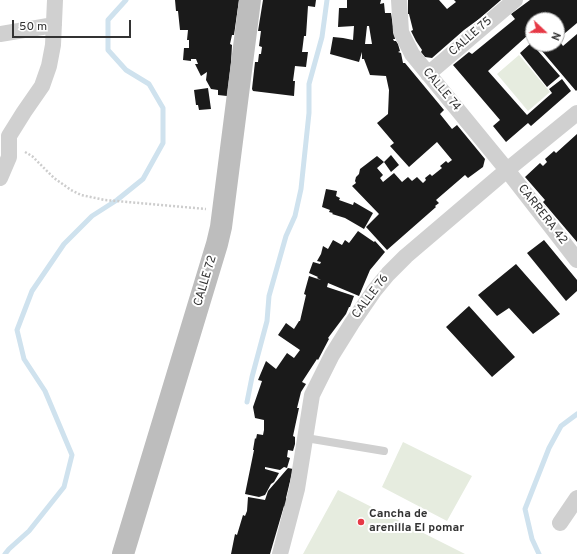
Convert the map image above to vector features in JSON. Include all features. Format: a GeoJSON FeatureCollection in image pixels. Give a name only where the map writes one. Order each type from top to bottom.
{"type":"FeatureCollection","features":[{"type":"Feature","properties":{"kind":"street"},"geometry":{"type":"LineString","coordinates":[[0,178],[9,157],[5,144],[20,118],[42,86],[49,66],[53,44],[55,0]]}},
{"type":"Feature","properties":{"kind":"street","name":"CALLE 72"},"geometry":{"type":"LineString","coordinates":[[123,554],[220,233],[250,0]]}},
{"type":"Feature","properties":{"kind":"street","name":"CALLE 74"},"geometry":{"type":"LineString","coordinates":[[399,0],[402,32],[412,54],[506,170]]}},
{"type":"Feature","properties":{"kind":"street","name":"CALLE 75"},"geometry":{"type":"LineString","coordinates":[[428,74],[515,0]]}},
{"type":"Feature","properties":{"kind":"street"},"geometry":{"type":"LineString","coordinates":[[0,34],[54,25]]}},
{"type":"Feature","properties":{"kind":"street","name":"CALLE 76"},"geometry":{"type":"LineString","coordinates":[[280,554],[297,489],[312,395],[332,355],[374,291],[406,256],[506,170],[577,113]]}},
{"type":"Feature","properties":{"kind":"street","name":"CARRERA 42"},"geometry":{"type":"LineString","coordinates":[[506,170],[577,260]]}},
{"type":"Feature","properties":{"kind":"street"},"geometry":{"type":"LineString","coordinates":[[560,523],[577,498]]}},
{"type":"Feature","properties":{"kind":"lane"},"geometry":{"type":"LineString","coordinates":[[306,438],[384,451]]}},
{"type":"Feature","properties":{"kind":"path"},"geometry":{"type":"LineString","coordinates":[[5,144],[16,147],[32,156],[54,178],[81,195],[105,200],[211,209]]}},
{"type":"Feature","properties":{"kind":"shaded area"},"geometry":{"type":"Polygon","coordinates":[[[519,55],[550,92],[528,111],[497,74],[519,55]]]}},
{"type":"Feature","properties":{"kind":"shaded area"},"geometry":{"type":"Polygon","coordinates":[[[403,442],[472,476],[447,521],[382,487],[403,442]]]}},
{"type":"Feature","properties":{"kind":"shaded area","name":"Cancha de arenilla El pomar"},"geometry":{"type":"Polygon","coordinates":[[[338,490],[465,554],[303,554],[338,490]]]}},
{"type":"Feature","properties":{"kind":"building"},"geometry":{"type":"Polygon","coordinates":[[[175,0],[239,0],[234,35],[232,35],[230,44],[232,45],[231,63],[227,96],[218,95],[218,90],[211,89],[206,80],[207,72],[201,76],[195,64],[198,64],[196,59],[191,59],[191,61],[183,60],[184,48],[189,48],[189,40],[187,40],[188,30],[180,30],[175,0]]]}},
{"type":"Feature","properties":{"kind":"building"},"geometry":{"type":"Polygon","coordinates":[[[263,0],[316,0],[315,7],[308,6],[306,36],[304,36],[302,52],[308,52],[306,67],[295,66],[293,81],[295,81],[294,96],[253,91],[252,89],[255,62],[258,62],[262,47],[259,46],[261,31],[258,31],[263,0]]]}},
{"type":"Feature","properties":{"kind":"building"},"geometry":{"type":"Polygon","coordinates":[[[347,0],[381,0],[380,4],[384,3],[385,13],[391,13],[395,39],[393,39],[398,44],[400,51],[398,52],[401,53],[403,63],[405,63],[444,110],[440,114],[452,129],[457,125],[485,159],[483,167],[468,178],[465,175],[436,200],[439,203],[435,206],[436,207],[387,250],[366,227],[379,214],[352,186],[356,183],[356,177],[359,174],[360,169],[377,156],[384,162],[377,168],[383,175],[380,178],[383,182],[394,173],[402,182],[408,177],[412,181],[417,177],[423,183],[426,180],[425,178],[430,174],[432,176],[442,168],[440,166],[446,161],[448,163],[452,160],[437,142],[409,167],[390,146],[394,143],[377,123],[388,114],[389,90],[386,76],[370,75],[364,59],[362,59],[362,52],[359,62],[330,54],[333,37],[353,40],[354,26],[338,27],[339,8],[347,8],[347,0]],[[367,26],[365,44],[372,44],[369,26],[367,26]]]}},
{"type":"Feature","properties":{"kind":"building"},"geometry":{"type":"Polygon","coordinates":[[[408,0],[439,0],[447,9],[456,2],[454,0],[501,0],[432,58],[425,57],[421,52],[422,50],[411,31],[413,30],[408,14],[408,0]]]}},
{"type":"Feature","properties":{"kind":"building"},"geometry":{"type":"Polygon","coordinates":[[[530,0],[577,0],[577,23],[565,33],[565,12],[525,12],[525,38],[488,71],[527,115],[552,93],[549,89],[562,79],[571,91],[531,126],[528,123],[506,142],[493,126],[500,120],[453,65],[469,52],[472,54],[515,19],[511,14],[530,0]]]}},
{"type":"Feature","properties":{"kind":"building"},"geometry":{"type":"Polygon","coordinates":[[[577,34],[577,90],[576,91],[543,52],[565,52],[565,44],[577,34]]]}},
{"type":"Feature","properties":{"kind":"building"},"geometry":{"type":"Polygon","coordinates":[[[525,48],[525,52],[539,52],[560,76],[547,87],[520,53],[525,48]]]}},
{"type":"Feature","properties":{"kind":"building"},"geometry":{"type":"Polygon","coordinates":[[[208,88],[211,109],[199,110],[198,105],[196,105],[194,90],[208,88]]]}},
{"type":"Feature","properties":{"kind":"building"},"geometry":{"type":"Polygon","coordinates":[[[577,134],[577,242],[543,202],[545,200],[525,177],[540,163],[543,166],[547,162],[545,159],[554,151],[556,153],[577,134]]]}},
{"type":"Feature","properties":{"kind":"building"},"geometry":{"type":"Polygon","coordinates":[[[391,155],[399,165],[391,172],[384,162],[391,155]]]}},
{"type":"Feature","properties":{"kind":"building"},"geometry":{"type":"Polygon","coordinates":[[[326,189],[337,191],[336,196],[340,198],[339,200],[353,205],[354,202],[373,213],[364,229],[345,218],[332,214],[333,213],[329,212],[330,210],[322,207],[326,189]]]}},
{"type":"Feature","properties":{"kind":"building"},"geometry":{"type":"Polygon","coordinates":[[[358,231],[374,242],[375,241],[385,252],[370,270],[359,296],[328,283],[327,287],[354,296],[346,314],[328,338],[329,339],[318,360],[317,359],[302,382],[306,384],[301,392],[297,408],[299,408],[293,436],[295,437],[295,444],[293,451],[288,450],[287,457],[290,458],[287,468],[284,467],[280,470],[265,467],[265,469],[279,473],[265,495],[259,497],[245,494],[255,438],[256,439],[257,434],[263,435],[264,430],[264,420],[255,418],[253,407],[262,381],[258,380],[266,361],[276,369],[287,353],[294,358],[300,350],[278,335],[286,323],[294,329],[300,321],[306,295],[304,294],[309,276],[321,280],[309,273],[313,262],[320,264],[321,262],[317,261],[323,246],[328,249],[333,240],[342,245],[345,240],[349,243],[358,231]]]}},
{"type":"Feature","properties":{"kind":"building"},"geometry":{"type":"Polygon","coordinates":[[[544,240],[577,280],[577,291],[566,301],[527,253],[544,240]]]}},
{"type":"Feature","properties":{"kind":"building"},"geometry":{"type":"Polygon","coordinates":[[[516,264],[560,314],[533,334],[509,308],[497,316],[478,295],[516,264]]]}},
{"type":"Feature","properties":{"kind":"building"},"geometry":{"type":"Polygon","coordinates":[[[469,306],[515,357],[492,377],[446,327],[469,306]]]}},
{"type":"Feature","properties":{"kind":"building"},"geometry":{"type":"Polygon","coordinates":[[[288,468],[293,469],[286,498],[287,500],[270,554],[231,554],[235,534],[237,535],[243,515],[245,516],[247,511],[248,497],[265,500],[268,491],[288,468]]]}},
{"type":"Feature","properties":{"kind":"waterway"},"geometry":{"type":"LineString","coordinates":[[5,554],[29,531],[64,487],[72,455],[45,391],[24,359],[17,330],[32,291],[64,244],[92,216],[117,200],[143,179],[163,143],[163,108],[149,84],[126,70],[108,50],[108,20],[126,0]]}},
{"type":"Feature","properties":{"kind":"waterway"},"geometry":{"type":"LineString","coordinates":[[247,402],[267,321],[269,296],[286,236],[295,216],[301,189],[309,113],[309,84],[322,37],[327,0]]}},
{"type":"Feature","properties":{"kind":"waterway"},"geometry":{"type":"LineString","coordinates":[[539,554],[532,539],[525,509],[549,448],[561,426],[577,414]]}},
{"type":"Feature","properties":{"kind":"place","name":"Cancha de arenilla El pomar"},"geometry":{"type":"Point","coordinates":[361,522]}}]}
